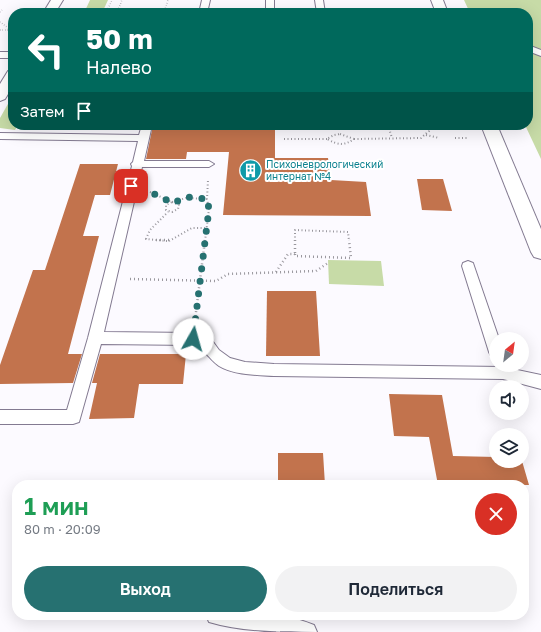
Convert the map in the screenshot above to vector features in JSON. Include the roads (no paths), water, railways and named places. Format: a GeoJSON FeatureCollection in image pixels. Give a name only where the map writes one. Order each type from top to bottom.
{"type":"FeatureCollection","features":[{"type":"Feature","properties":{"kind":"main road"},"geometry":{"type":"LineString","coordinates":[[0,96],[8,82]]}},
{"type":"Feature","properties":{"kind":"main road"},"geometry":{"type":"LineString","coordinates":[[491,130],[541,252]]}},
{"type":"Feature","properties":{"kind":"lane"},"geometry":{"type":"LineString","coordinates":[[0,136],[145,131],[95,338],[73,417],[0,417]]}},
{"type":"Feature","properties":{"kind":"lane"},"geometry":{"type":"LineString","coordinates":[[136,164],[209,164]]}},
{"type":"Feature","properties":{"kind":"lane"},"geometry":{"type":"LineString","coordinates":[[468,266],[489,332]]}},
{"type":"Feature","properties":{"kind":"lane"},"geometry":{"type":"LineString","coordinates":[[95,338],[193,339],[206,343],[214,354],[226,363],[244,368],[274,370],[489,369]]}},
{"type":"Feature","properties":{"kind":"lane"},"geometry":{"type":"LineString","coordinates":[[510,372],[541,382]]}},
{"type":"Feature","properties":{"kind":"lane"},"geometry":{"type":"LineString","coordinates":[[260,620],[307,632]]}},
{"type":"Feature","properties":{"kind":"place","name":"Психоневрологический интернат №4"},"geometry":{"type":"Point","coordinates":[251,170]}}]}
